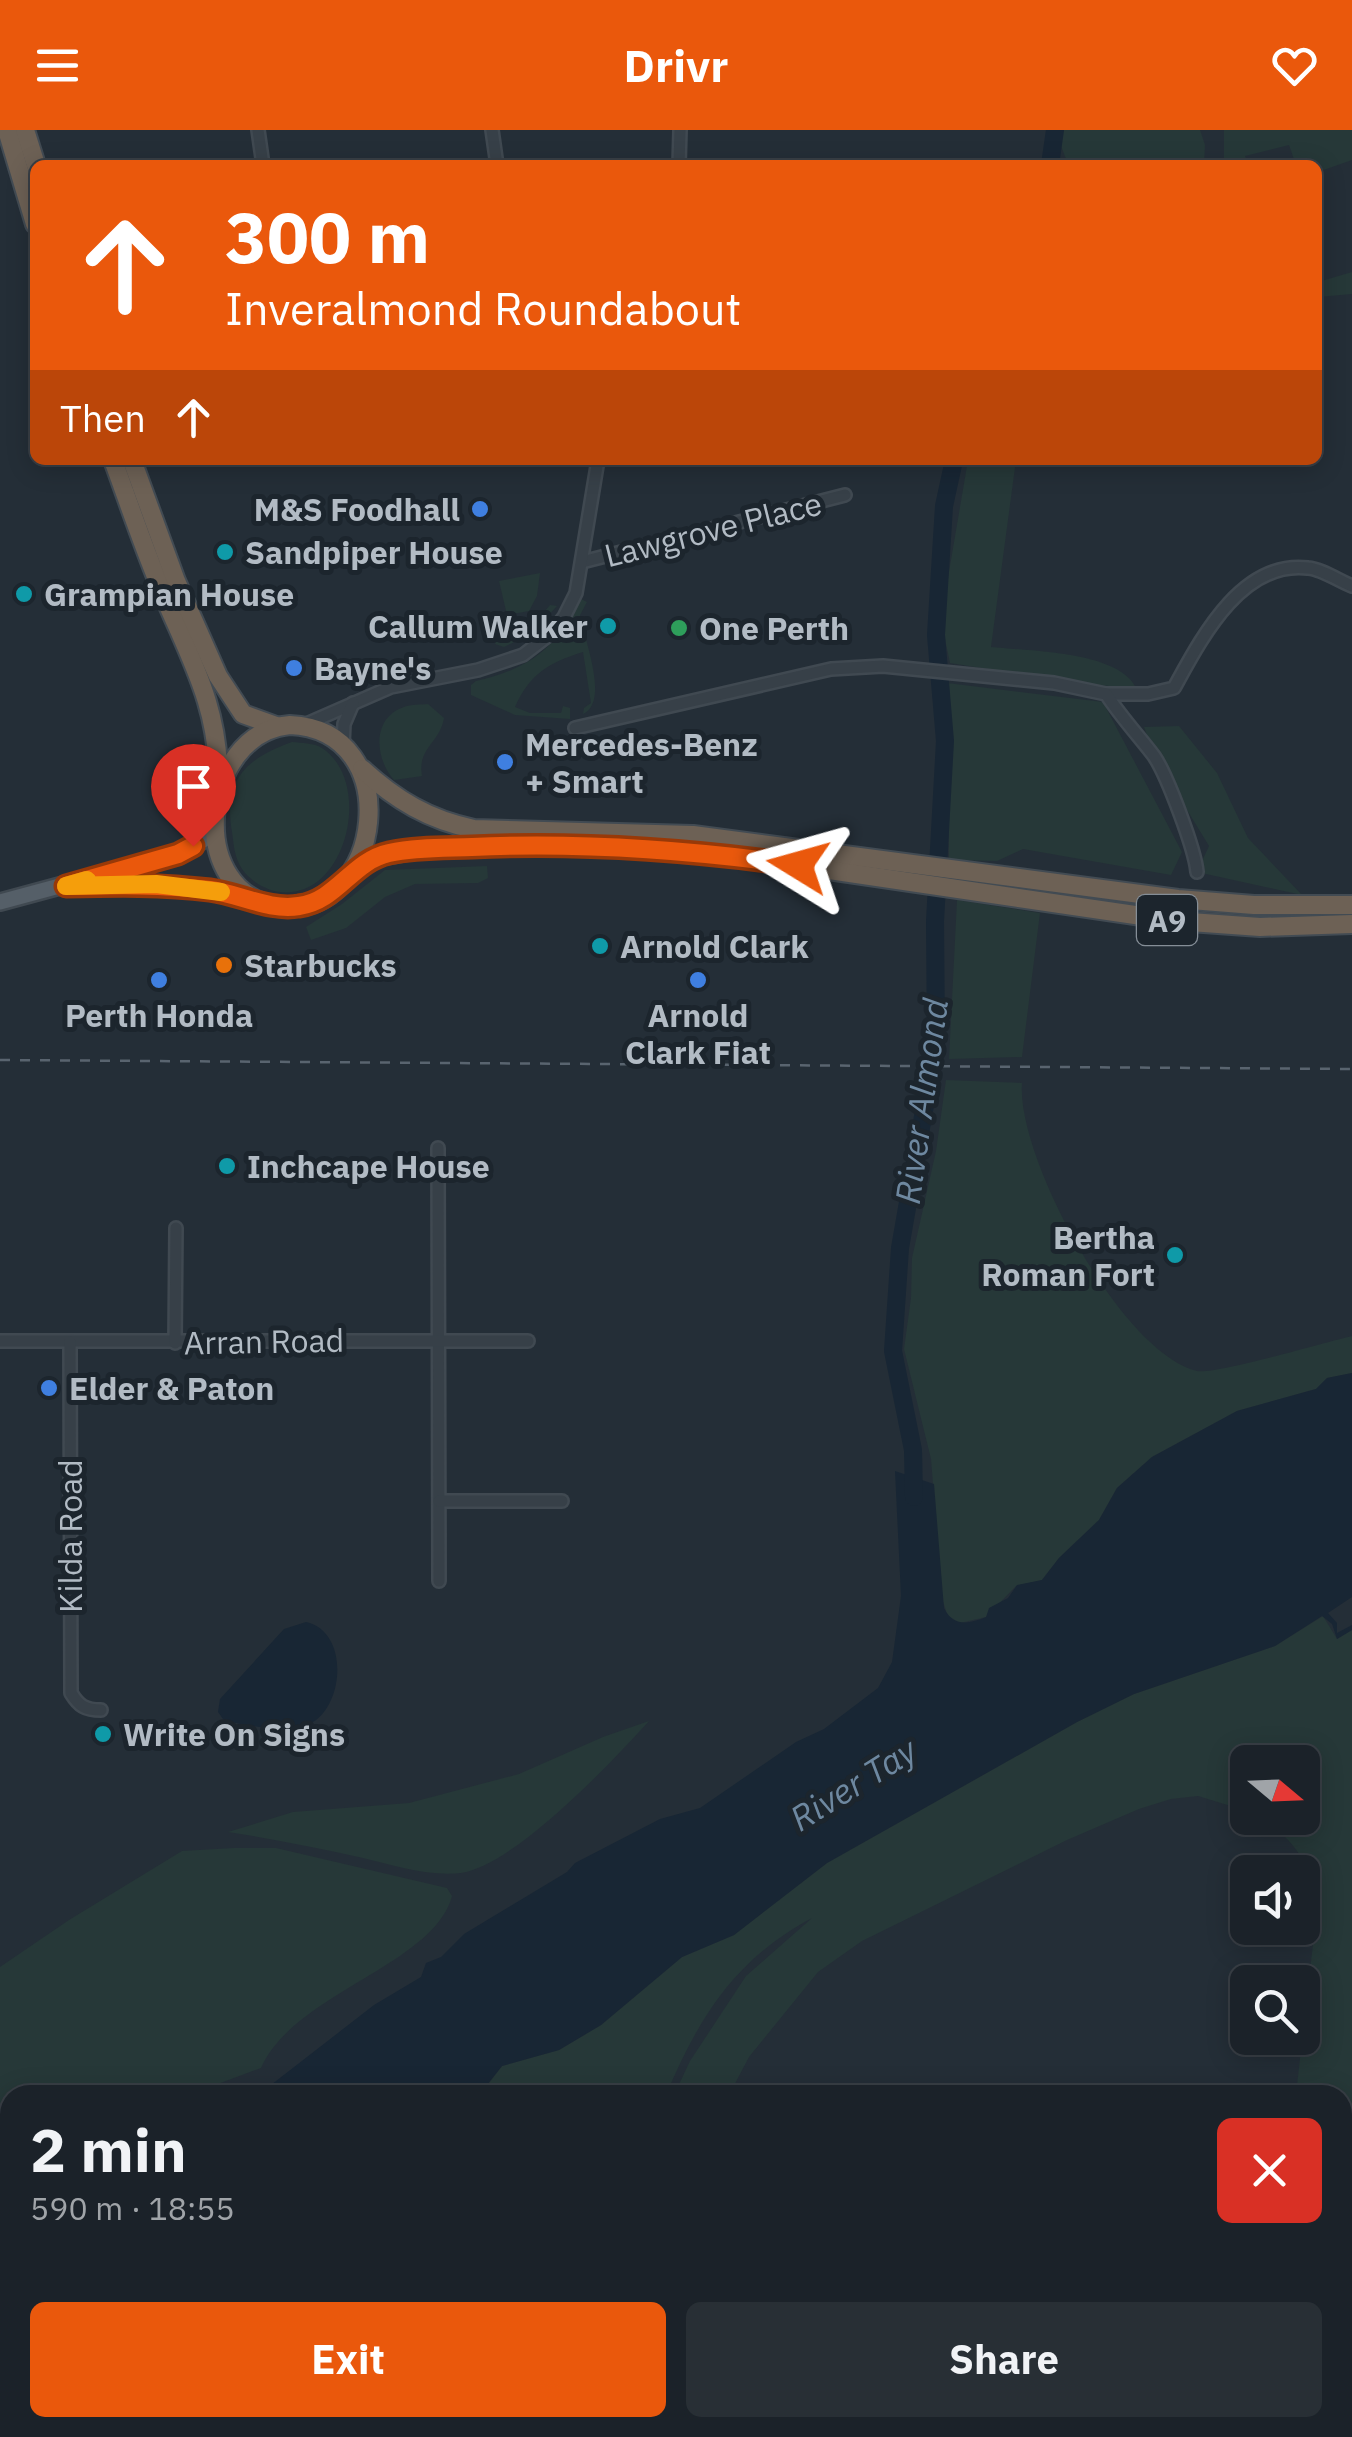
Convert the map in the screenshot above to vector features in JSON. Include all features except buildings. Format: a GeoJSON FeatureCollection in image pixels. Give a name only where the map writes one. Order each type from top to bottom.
{"type":"FeatureCollection","features":[{"type":"Feature","properties":{"kind":"highway"},"geometry":{"type":"LineString","coordinates":[[7,130],[30,207]]}},
{"type":"Feature","properties":{"kind":"highway"},"geometry":{"type":"LineString","coordinates":[[25,130],[34,160]]}},
{"type":"Feature","properties":{"kind":"highway"},"geometry":{"type":"LineString","coordinates":[[115,465],[211,711],[218,740],[214,824],[218,853],[242,889],[268,904],[301,906],[319,900],[352,870],[369,808],[362,768],[328,735],[304,725],[276,726],[242,714],[218,676],[176,581],[134,465]]}},
{"type":"Feature","properties":{"kind":"highway"},"geometry":{"type":"LineString","coordinates":[[217,798],[224,776],[240,750],[276,726]]}},
{"type":"Feature","properties":{"kind":"highway","name":"A9"},"geometry":{"type":"LineString","coordinates":[[362,768],[414,810],[447,824],[474,829],[694,834],[1176,921],[1260,927],[1352,924]]}},
{"type":"Feature","properties":{"kind":"highway","name":"A9"},"geometry":{"type":"LineString","coordinates":[[352,870],[389,853],[511,845],[692,850],[896,870]]}},
{"type":"Feature","properties":{"kind":"highway","name":"A9"},"geometry":{"type":"LineString","coordinates":[[985,884],[1254,905],[1352,904]]}},
{"type":"Feature","properties":{"kind":"main road"},"geometry":{"type":"LineString","coordinates":[[0,902],[178,854],[202,840],[214,824]]}},
{"type":"Feature","properties":{"kind":"main road"},"geometry":{"type":"LineString","coordinates":[[66,886],[156,884],[216,891],[268,904]]}},
{"type":"Feature","properties":{"kind":"street"},"geometry":{"type":"LineString","coordinates":[[258,130],[263,160]]}},
{"type":"Feature","properties":{"kind":"street"},"geometry":{"type":"LineString","coordinates":[[492,130],[496,160]]}},
{"type":"Feature","properties":{"kind":"street"},"geometry":{"type":"LineString","coordinates":[[679,160],[680,130]]}},
{"type":"Feature","properties":{"kind":"street"},"geometry":{"type":"LineString","coordinates":[[304,725],[391,687],[478,670],[524,655],[549,635],[576,594],[597,465]]}},
{"type":"Feature","properties":{"kind":"street","name":"Lawgrove Place"},"geometry":{"type":"LineString","coordinates":[[582,562],[845,495]]}},
{"type":"Feature","properties":{"kind":"street"},"geometry":{"type":"LineString","coordinates":[[575,728],[831,669],[882,666],[1054,683],[1106,694],[1148,694],[1174,688],[1220,615],[1250,583],[1277,571],[1310,568],[1352,586]]}},
{"type":"Feature","properties":{"kind":"street"},"geometry":{"type":"LineString","coordinates":[[1106,694],[1156,759],[1195,851],[1197,872]]}},
{"type":"Feature","properties":{"kind":"street"},"geometry":{"type":"LineString","coordinates":[[343,746],[344,724],[353,703]]}},
{"type":"Feature","properties":{"kind":"street"},"geometry":{"type":"LineString","coordinates":[[438,1148],[439,1580]]}},
{"type":"Feature","properties":{"kind":"street"},"geometry":{"type":"LineString","coordinates":[[175,1342],[176,1228]]}},
{"type":"Feature","properties":{"kind":"street","name":"Arran Road"},"geometry":{"type":"LineString","coordinates":[[0,1341],[528,1341]]}},
{"type":"Feature","properties":{"kind":"street","name":"Kilda Road"},"geometry":{"type":"LineString","coordinates":[[70,1342],[71,1693],[79,1706],[101,1710]]}},
{"type":"Feature","properties":{"kind":"street"},"geometry":{"type":"LineString","coordinates":[[439,1501],[562,1501]]}},
{"type":"Feature","properties":{"kind":"shaded area"},"geometry":{"type":"Polygon","coordinates":[[[1055,130],[1200,130],[1205,145],[1204,160],[1066,159],[1055,130]]]}},
{"type":"Feature","properties":{"kind":"shaded area"},"geometry":{"type":"Polygon","coordinates":[[[1224,130],[1352,130],[1352,160],[1322,171],[1322,160],[1294,160],[1289,145],[1245,156],[1246,160],[1224,160],[1224,130]]]}},
{"type":"Feature","properties":{"kind":"shaded area"},"geometry":{"type":"Polygon","coordinates":[[[1352,272],[1352,294],[1322,297],[1322,281],[1352,272]]]}},
{"type":"Feature","properties":{"kind":"shaded area"},"geometry":{"type":"Polygon","coordinates":[[[967,465],[1015,465],[991,647],[1092,660],[1126,676],[1136,688],[1083,684],[950,663],[942,625],[967,465]]]}},
{"type":"Feature","properties":{"kind":"shaded area"},"geometry":{"type":"Polygon","coordinates":[[[540,573],[537,596],[529,611],[507,615],[499,581],[540,573]]]}},
{"type":"Feature","properties":{"kind":"shaded area"},"geometry":{"type":"Polygon","coordinates":[[[581,599],[587,602],[580,615],[595,684],[591,707],[583,714],[591,703],[583,652],[542,671],[515,707],[530,713],[561,713],[563,706],[570,708],[570,719],[515,715],[471,695],[471,685],[476,681],[511,670],[539,654],[562,631],[581,599]]]}},
{"type":"Feature","properties":{"kind":"shaded area"},"geometry":{"type":"Polygon","coordinates":[[[550,605],[557,606],[531,634],[504,647],[495,644],[500,630],[534,624],[550,605]]]}},
{"type":"Feature","properties":{"kind":"shaded area"},"geometry":{"type":"Polygon","coordinates":[[[947,683],[1103,702],[1182,852],[1171,875],[1023,849],[997,861],[949,860],[947,683]]]}},
{"type":"Feature","properties":{"kind":"shaded area"},"geometry":{"type":"Polygon","coordinates":[[[428,704],[444,718],[423,759],[422,776],[394,780],[380,751],[381,729],[393,712],[428,704]]]}},
{"type":"Feature","properties":{"kind":"shaded area"},"geometry":{"type":"Polygon","coordinates":[[[1179,726],[1217,773],[1248,838],[1302,895],[1197,872],[1209,846],[1156,759],[1144,727],[1179,726]]]}},
{"type":"Feature","properties":{"kind":"shaded area"},"geometry":{"type":"Polygon","coordinates":[[[292,742],[319,746],[338,764],[347,786],[349,811],[346,836],[322,878],[303,890],[280,892],[254,881],[239,864],[232,832],[231,798],[250,764],[292,742]]]}},
{"type":"Feature","properties":{"kind":"shaded area"},"geometry":{"type":"Polygon","coordinates":[[[487,866],[488,878],[478,883],[415,884],[385,897],[346,928],[311,940],[306,927],[385,870],[487,866]]]}},
{"type":"Feature","properties":{"kind":"shaded area"},"geometry":{"type":"Polygon","coordinates":[[[957,900],[1040,913],[1022,1057],[949,1059],[957,900]]]}},
{"type":"Feature","properties":{"kind":"shaded area"},"geometry":{"type":"Polygon","coordinates":[[[946,1080],[1022,1083],[1025,1116],[1036,1156],[1079,1248],[1137,1329],[1167,1356],[1197,1371],[1207,1371],[1352,1336],[1352,1373],[1327,1378],[1316,1389],[1237,1411],[1152,1457],[1117,1488],[1099,1520],[1042,1580],[1016,1586],[986,1617],[960,1623],[948,1616],[942,1599],[931,1459],[904,1349],[912,1258],[936,1151],[946,1080]]]}},
{"type":"Feature","properties":{"kind":"shaded area"},"geometry":{"type":"Polygon","coordinates":[[[1323,1616],[1337,1639],[1352,1630],[1352,2085],[1297,2085],[1301,2055],[1320,2055],[1320,1965],[1311,1965],[1313,1945],[1320,1945],[1320,1855],[1299,1855],[1282,1835],[1320,1835],[1320,1745],[1230,1745],[1230,1806],[1198,1796],[1139,1809],[862,1941],[818,1972],[749,2057],[734,2085],[679,2085],[746,1976],[812,1918],[761,1952],[722,1993],[692,2040],[671,2085],[488,2085],[502,2066],[559,2050],[601,2025],[682,1957],[734,1935],[827,1863],[1134,1694],[1275,1646],[1323,1616]]]}},
{"type":"Feature","properties":{"kind":"shaded area"},"geometry":{"type":"Polygon","coordinates":[[[649,1721],[534,1832],[508,1852],[461,1873],[424,1872],[228,1832],[293,1812],[409,1803],[519,1774],[649,1721]]]}},
{"type":"Feature","properties":{"kind":"shaded area"},"geometry":{"type":"Polygon","coordinates":[[[276,1848],[447,1888],[452,1896],[440,1920],[419,1941],[302,2019],[278,2042],[261,2068],[215,2085],[0,2085],[0,1967],[182,1851],[276,1848]]]}},
{"type":"Feature","properties":{"kind":"water","name":"River Tay"},"geometry":{"type":"Polygon","coordinates":[[[1352,1373],[1352,1597],[1328,1613],[1337,1623],[1337,1633],[1352,1625],[1352,1630],[1337,1639],[1332,1624],[1322,1616],[1275,1646],[1134,1694],[1077,1722],[827,1863],[734,1935],[682,1957],[601,2025],[559,2050],[502,2066],[487,2085],[271,2085],[374,2005],[421,1977],[426,1963],[441,1957],[464,1934],[567,1872],[575,1863],[660,1819],[700,1808],[796,1742],[824,1729],[878,1688],[892,1662],[901,1596],[895,1471],[934,1484],[944,1608],[957,1621],[974,1621],[986,1617],[989,1608],[1008,1598],[1017,1585],[1042,1580],[1099,1520],[1117,1488],[1152,1457],[1237,1411],[1316,1389],[1327,1378],[1352,1373]]]}},
{"type":"Feature","properties":{"kind":"water"},"geometry":{"type":"Polygon","coordinates":[[[306,1622],[329,1638],[335,1651],[336,1682],[326,1710],[316,1720],[297,1727],[256,1727],[223,1719],[218,1712],[220,1699],[284,1629],[306,1622]]]}},
{"type":"Feature","properties":{"kind":"waterway","name":"River Almond"},"geometry":{"type":"LineString","coordinates":[[1051,160],[1055,130]]}},
{"type":"Feature","properties":{"kind":"waterway","name":"River Almond"},"geometry":{"type":"LineString","coordinates":[[914,1497],[913,1450],[893,1351],[900,1248],[936,1042],[935,921],[945,741],[936,635],[944,506],[953,465]]}},
{"type":"Feature","properties":{"kind":"railway"},"geometry":{"type":"LineString","coordinates":[[0,1060],[1352,1069]]}},
{"type":"Feature","properties":{"kind":"slow traffic"},"geometry":{"type":"LineString","coordinates":[[87,880],[66,886],[156,884],[221,892]]}},
{"type":"Feature","properties":{"kind":"place","name":"M&S Foodhall"},"geometry":{"type":"Point","coordinates":[480,509]}},
{"type":"Feature","properties":{"kind":"place","name":"Sandpiper House"},"geometry":{"type":"Point","coordinates":[225,552]}},
{"type":"Feature","properties":{"kind":"place","name":"Grampian House"},"geometry":{"type":"Point","coordinates":[24,594]}},
{"type":"Feature","properties":{"kind":"place","name":"Callum Walker"},"geometry":{"type":"Point","coordinates":[608,626]}},
{"type":"Feature","properties":{"kind":"place","name":"One Perth"},"geometry":{"type":"Point","coordinates":[679,628]}},
{"type":"Feature","properties":{"kind":"place","name":"Bayne's"},"geometry":{"type":"Point","coordinates":[294,668]}},
{"type":"Feature","properties":{"kind":"place","name":"Mercedes-Benz + Smart"},"geometry":{"type":"Point","coordinates":[505,762]}},
{"type":"Feature","properties":{"kind":"place","name":"Arnold Clark"},"geometry":{"type":"Point","coordinates":[600,946]}},
{"type":"Feature","properties":{"kind":"place","name":"Starbucks"},"geometry":{"type":"Point","coordinates":[224,965]}},
{"type":"Feature","properties":{"kind":"place","name":"Perth Honda"},"geometry":{"type":"Point","coordinates":[159,980]}},
{"type":"Feature","properties":{"kind":"place","name":"Arnold Clark Fiat"},"geometry":{"type":"Point","coordinates":[698,980]}},
{"type":"Feature","properties":{"kind":"place","name":"Inchcape House"},"geometry":{"type":"Point","coordinates":[227,1166]}},
{"type":"Feature","properties":{"kind":"place","name":"Bertha Roman Fort"},"geometry":{"type":"Point","coordinates":[1175,1255]}},
{"type":"Feature","properties":{"kind":"place","name":"Elder & Paton"},"geometry":{"type":"Point","coordinates":[49,1388]}},
{"type":"Feature","properties":{"kind":"place","name":"Write On Signs"},"geometry":{"type":"Point","coordinates":[103,1734]}},
{"type":"Feature","properties":{"kind":"route"},"geometry":{"type":"LineString","coordinates":[[193,846],[178,854],[66,886],[156,884],[216,891],[281,907],[301,906],[329,895],[364,862],[389,853],[511,845],[692,850],[798,865]]}}]}
